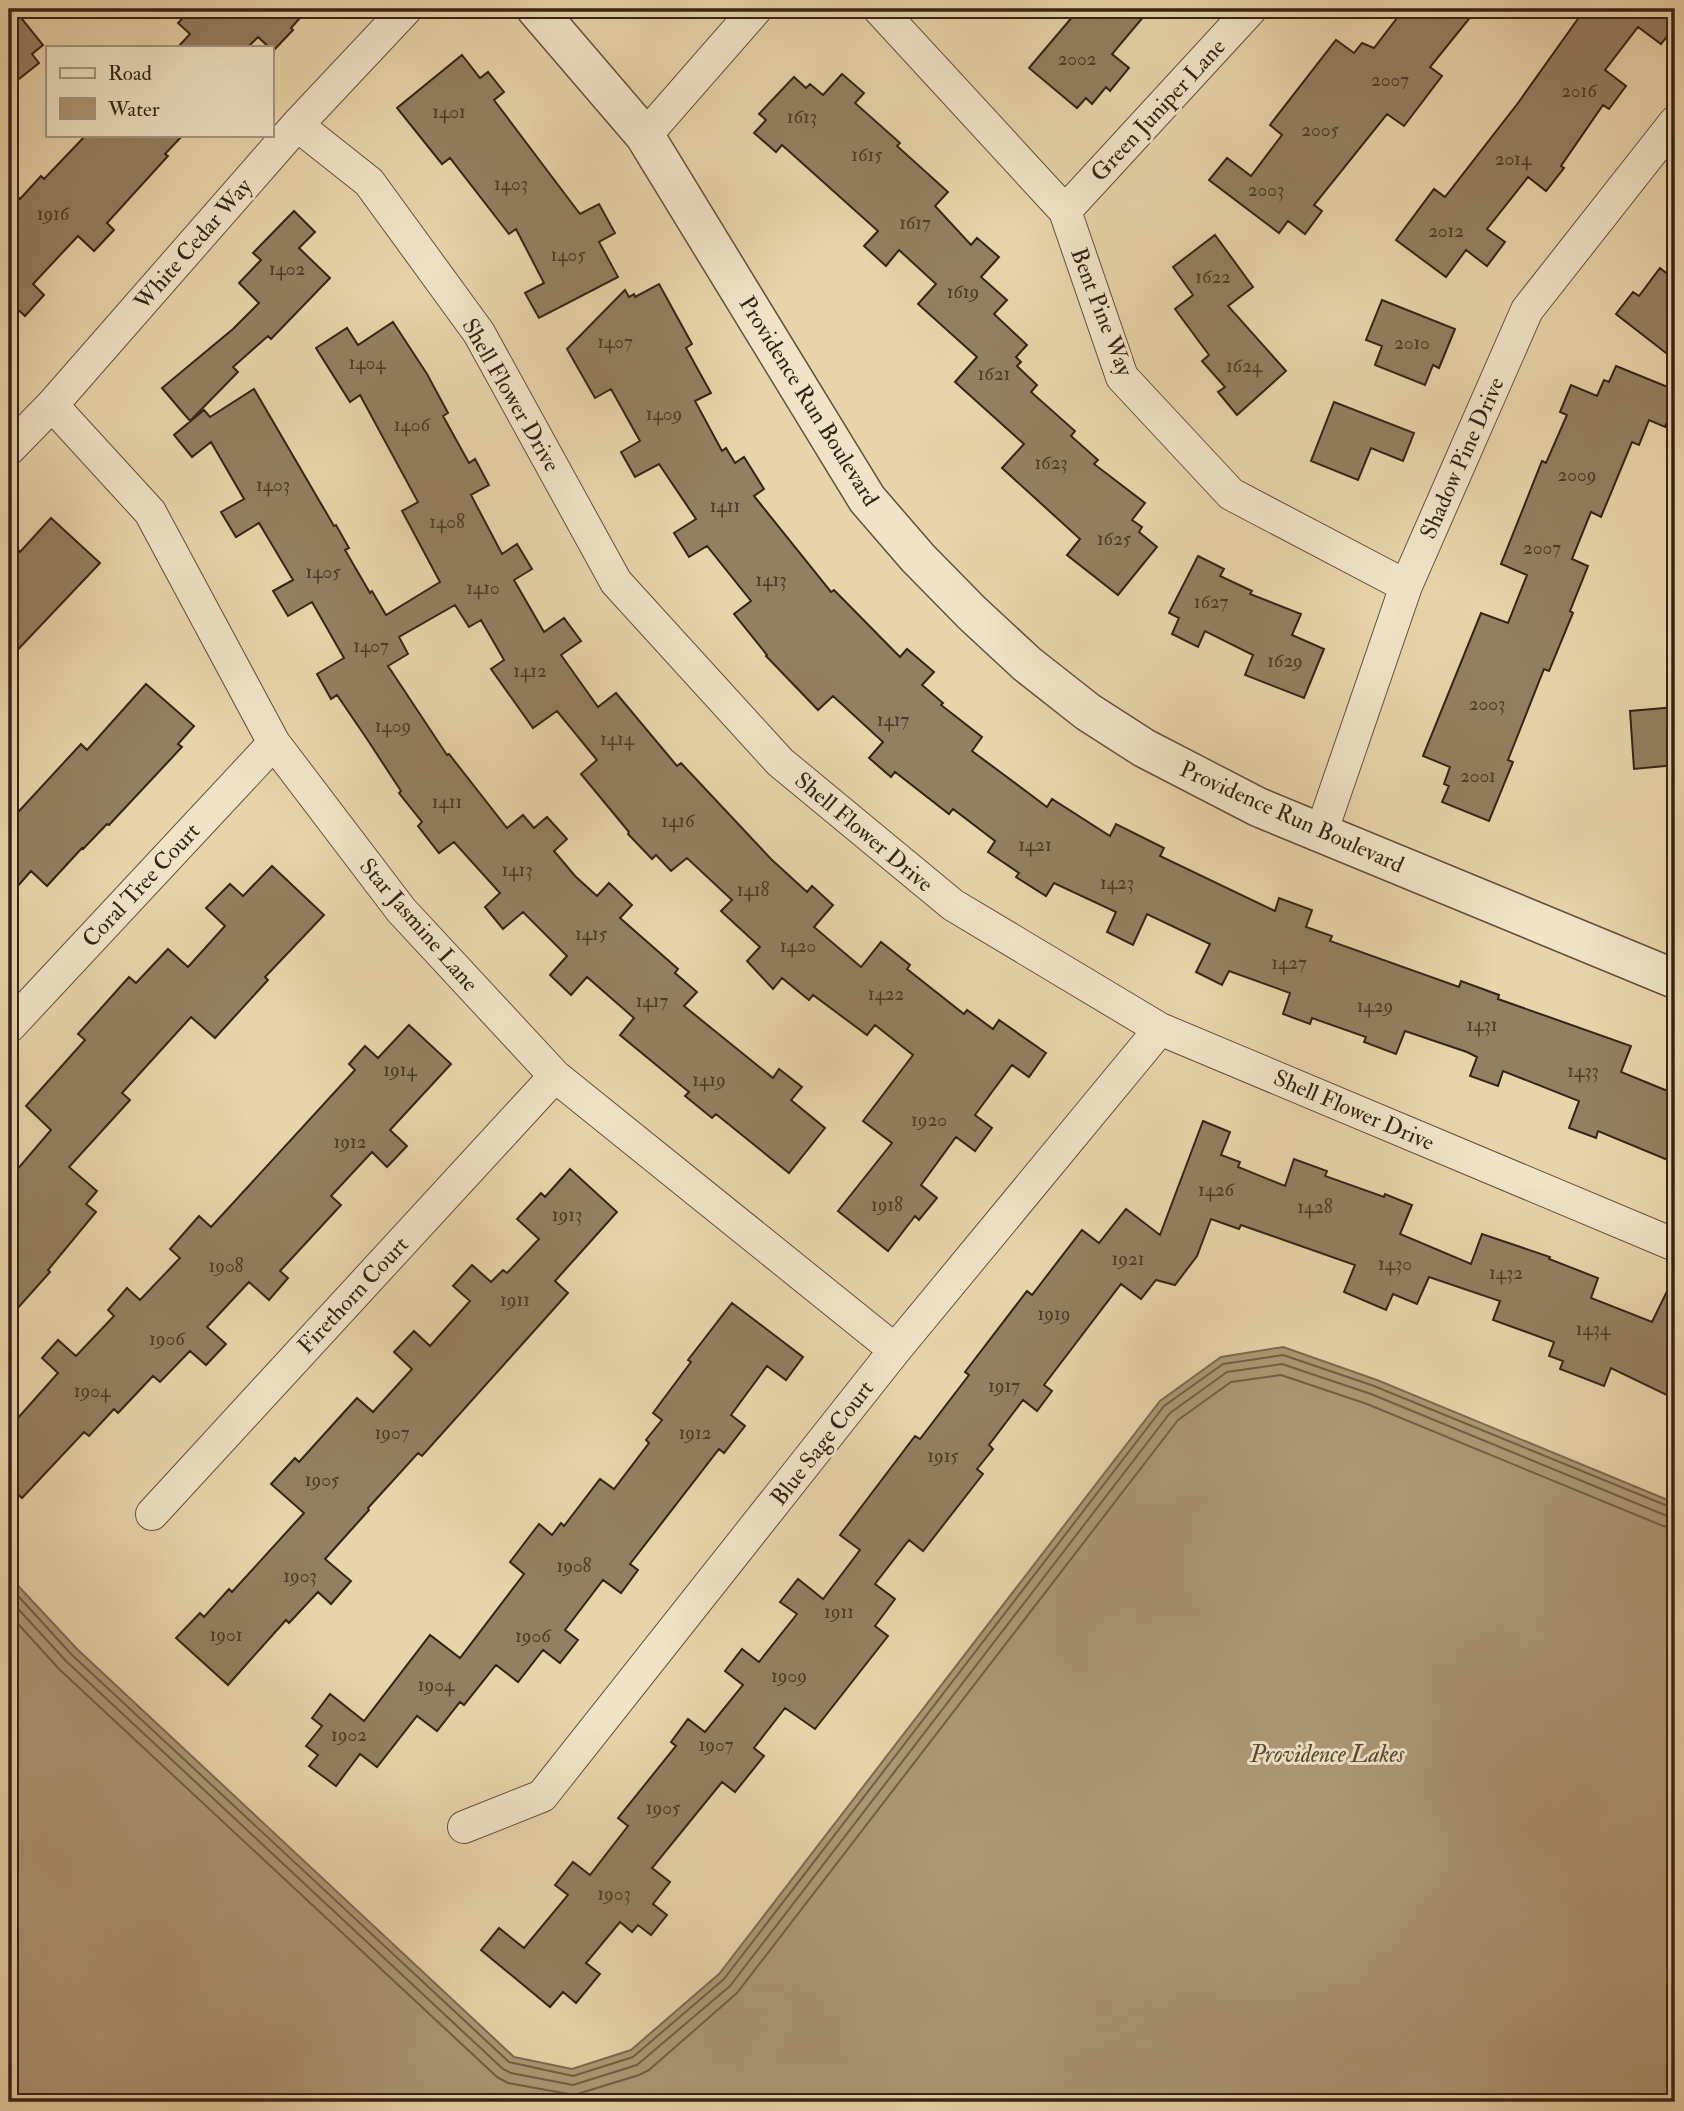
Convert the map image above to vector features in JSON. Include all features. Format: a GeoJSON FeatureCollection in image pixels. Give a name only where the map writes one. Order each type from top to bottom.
{"type":"FeatureCollection","features":[{"type":"Feature","properties":{"kind":"street","name":"White Cedar Way"},"geometry":{"type":"LineString","coordinates":[[9,449],[52,405],[297,125],[406,9]]}},
{"type":"Feature","properties":{"kind":"street","name":"Providence Run Boulevard"},"geometry":{"type":"LineString","coordinates":[[536,9],[645,136],[867,499],[927,567],[1027,663],[1088,712],[1144,748],[1258,807],[1675,979]]}},
{"type":"Feature","properties":{"kind":"street"},"geometry":{"type":"LineString","coordinates":[[645,136],[756,9]]}},
{"type":"Feature","properties":{"kind":"street","name":"Bent Pine Way"},"geometry":{"type":"LineString","coordinates":[[879,9],[1065,211],[1122,377],[1231,494],[1406,586]]}},
{"type":"Feature","properties":{"kind":"street","name":"Green Juniper Lane"},"geometry":{"type":"LineString","coordinates":[[1065,211],[1251,9]]}},
{"type":"Feature","properties":{"kind":"street","name":"Shadow Pine Drive"},"geometry":{"type":"LineString","coordinates":[[1321,833],[1406,586],[1527,310],[1675,122]]}},
{"type":"Feature","properties":{"kind":"street","name":"Shell Flower Drive"},"geometry":{"type":"LineString","coordinates":[[297,125],[369,182],[479,333],[616,582],[780,762],[953,905],[1160,1029],[1675,1245]]}},
{"type":"Feature","properties":{"kind":"street","name":"Star Jasmine Lane"},"geometry":{"type":"LineString","coordinates":[[52,405],[150,512],[274,743],[401,910],[555,1076],[895,1350]]}},
{"type":"Feature","properties":{"kind":"street","name":"Coral Tree Court"},"geometry":{"type":"LineString","coordinates":[[9,1027],[274,743]]}},
{"type":"Feature","properties":{"kind":"street","name":"Blue Sage Court"},"geometry":{"type":"LineString","coordinates":[[464,1827],[542,1796],[895,1350],[1160,1029]]}},
{"type":"Feature","properties":{"kind":"street","name":"Firethorn Court"},"geometry":{"type":"LineString","coordinates":[[152,1514],[555,1076]]}},
{"type":"Feature","properties":{"kind":"water","name":"Providence Lakes"},"geometry":{"type":"Polygon","coordinates":[[[1283,1347],[1377,1380],[1675,1503],[1675,2102],[9,2102],[9,1576],[77,1649],[514,2057],[572,2069],[631,2050],[719,1974],[1160,1401],[1221,1357],[1283,1347]]]}},
{"type":"Feature","properties":{"kind":"building"},"geometry":{"type":"Polygon","coordinates":[[[9,9],[14,9],[43,45],[32,54],[39,63],[9,87],[9,9]]]}},
{"type":"Feature","properties":{"kind":"building"},"geometry":{"type":"Polygon","coordinates":[[[191,9],[308,9],[273,51],[273,46],[268,46],[258,37],[249,46],[179,46],[190,34],[178,23],[191,9]]]}},
{"type":"Feature","properties":{"kind":"building"},"geometry":{"type":"Polygon","coordinates":[[[1079,9],[1150,9],[1112,54],[1129,68],[1110,91],[1106,87],[1092,104],[1086,98],[1077,108],[1029,68],[1079,9]]]}},
{"type":"Feature","properties":{"kind":"building"},"geometry":{"type":"Polygon","coordinates":[[[1404,9],[1477,9],[1430,67],[1442,76],[1404,126],[1387,114],[1314,205],[1322,211],[1305,234],[1288,221],[1279,233],[1209,180],[1227,158],[1251,176],[1282,135],[1270,125],[1336,40],[1354,53],[1362,43],[1374,48],[1404,9]]]}},
{"type":"Feature","properties":{"kind":"building"},"geometry":{"type":"Polygon","coordinates":[[[1585,9],[1663,9],[1675,19],[1675,26],[1661,44],[1638,27],[1605,70],[1626,86],[1609,109],[1603,105],[1561,166],[1564,168],[1546,191],[1528,177],[1487,229],[1505,242],[1487,266],[1466,250],[1446,277],[1396,240],[1434,189],[1445,197],[1518,103],[1585,9]]]}},
{"type":"Feature","properties":{"kind":"building"},"geometry":{"type":"Polygon","coordinates":[[[462,55],[480,78],[488,72],[504,92],[494,100],[580,214],[599,204],[615,233],[599,242],[618,277],[539,318],[525,293],[544,283],[516,229],[509,234],[450,158],[442,164],[397,108],[462,55]]]}},
{"type":"Feature","properties":{"kind":"building"},"geometry":{"type":"Polygon","coordinates":[[[842,74],[864,93],[855,103],[900,143],[897,146],[948,192],[935,206],[971,245],[977,238],[999,257],[981,277],[1007,300],[994,314],[1027,345],[1016,357],[1021,362],[1017,366],[1037,385],[1031,392],[1075,431],[1071,436],[1098,460],[1094,464],[1145,503],[1132,520],[1142,527],[1139,532],[1157,547],[1118,595],[1067,555],[1080,539],[1002,468],[1024,444],[955,382],[977,357],[918,304],[936,284],[899,250],[886,266],[864,246],[878,231],[782,145],[776,152],[754,133],[766,120],[759,114],[794,77],[806,88],[810,84],[823,95],[842,74]]]}},
{"type":"Feature","properties":{"kind":"building"},"geometry":{"type":"Polygon","coordinates":[[[85,136],[182,136],[165,154],[168,156],[107,223],[114,230],[94,251],[78,236],[33,284],[44,295],[25,316],[13,305],[9,310],[9,188],[20,199],[41,176],[44,179],[85,136]]]}},
{"type":"Feature","properties":{"kind":"building"},"geometry":{"type":"Polygon","coordinates":[[[294,211],[315,232],[299,248],[330,278],[271,339],[268,336],[233,367],[238,372],[190,421],[162,388],[233,329],[259,303],[239,283],[261,260],[253,253],[294,211]]]}},
{"type":"Feature","properties":{"kind":"building"},"geometry":{"type":"Polygon","coordinates":[[[1215,235],[1253,287],[1228,306],[1286,371],[1237,415],[1218,392],[1225,387],[1202,361],[1209,355],[1175,309],[1193,295],[1173,267],[1215,235]]]}},
{"type":"Feature","properties":{"kind":"building"},"geometry":{"type":"Polygon","coordinates":[[[1660,268],[1675,280],[1675,360],[1616,314],[1633,292],[1639,296],[1660,268]]]}},
{"type":"Feature","properties":{"kind":"building"},"geometry":{"type":"Polygon","coordinates":[[[659,284],[692,344],[686,348],[711,393],[695,401],[722,451],[726,448],[735,463],[744,457],[764,489],[754,496],[831,592],[834,590],[900,657],[907,649],[934,672],[922,685],[943,703],[941,705],[982,737],[972,751],[1047,807],[1052,799],[1110,836],[1116,824],[1164,848],[1160,856],[1275,911],[1279,898],[1312,910],[1306,927],[1332,936],[1330,941],[1459,987],[1461,981],[1499,995],[1498,999],[1631,1046],[1621,1072],[1675,1094],[1675,1163],[1598,1131],[1596,1138],[1569,1128],[1579,1101],[1503,1071],[1498,1086],[1470,1076],[1477,1057],[1467,1052],[1405,1031],[1396,1054],[1364,1042],[1366,1037],[1312,1018],[1310,1024],[1283,1014],[1290,993],[1229,971],[1222,985],[1196,972],[1210,944],[1147,914],[1133,945],[1107,932],[1116,912],[1054,883],[1046,896],[1016,877],[1019,873],[988,852],[995,841],[953,809],[949,814],[895,772],[891,777],[869,758],[883,742],[833,696],[818,710],[766,656],[734,614],[751,601],[707,546],[689,557],[674,533],[696,519],[659,464],[635,477],[621,452],[640,441],[611,389],[595,398],[567,349],[625,290],[629,297],[634,294],[635,297],[659,284]]]}},
{"type":"Feature","properties":{"kind":"building"},"geometry":{"type":"Polygon","coordinates":[[[1382,300],[1455,329],[1439,368],[1433,365],[1425,385],[1375,365],[1382,346],[1366,340],[1382,300]]]}},
{"type":"Feature","properties":{"kind":"building"},"geometry":{"type":"Polygon","coordinates":[[[393,322],[427,374],[448,413],[443,416],[469,463],[475,459],[489,485],[471,495],[502,554],[517,544],[532,569],[514,580],[544,632],[564,618],[581,641],[561,655],[598,707],[616,693],[677,766],[681,763],[771,859],[807,892],[812,886],[833,905],[814,927],[861,967],[881,942],[910,965],[907,969],[964,1014],[967,1010],[993,1029],[999,1020],[1046,1053],[1029,1077],[1012,1065],[975,1115],[992,1128],[975,1151],[956,1137],[921,1185],[937,1198],[919,1220],[915,1216],[888,1251],[838,1211],[892,1143],[863,1121],[913,1055],[875,1025],[867,1035],[813,995],[809,1000],[782,978],[773,989],[747,961],[760,947],[721,911],[732,900],[687,858],[671,871],[656,855],[652,859],[628,834],[581,774],[597,760],[557,711],[533,728],[491,669],[504,660],[481,620],[469,627],[455,605],[399,637],[408,654],[388,666],[447,755],[449,754],[507,828],[523,815],[534,828],[547,817],[567,839],[554,851],[575,876],[597,896],[609,883],[632,905],[620,918],[678,969],[675,973],[697,992],[684,1006],[773,1078],[779,1069],[802,1087],[791,1100],[825,1128],[789,1173],[716,1114],[712,1118],[685,1096],[689,1092],[620,1035],[634,1018],[587,977],[571,995],[550,975],[567,956],[523,912],[503,929],[485,907],[500,893],[454,842],[439,853],[418,826],[422,822],[399,793],[401,791],[367,739],[337,695],[331,699],[317,674],[344,658],[312,602],[288,616],[273,591],[293,580],[259,523],[236,537],[221,512],[244,499],[211,442],[192,457],[174,435],[204,410],[210,417],[254,389],[334,526],[336,525],[349,548],[345,550],[370,593],[372,591],[386,615],[440,582],[402,511],[418,502],[360,395],[350,402],[316,348],[347,328],[358,345],[393,322]]]}},
{"type":"Feature","properties":{"kind":"building"},"geometry":{"type":"Polygon","coordinates":[[[1616,366],[1675,390],[1675,401],[1665,427],[1649,420],[1639,445],[1632,442],[1601,517],[1591,512],[1572,559],[1588,566],[1570,611],[1573,613],[1549,671],[1544,669],[1508,760],[1513,762],[1489,821],[1442,802],[1449,786],[1444,784],[1450,767],[1423,756],[1481,613],[1508,623],[1527,575],[1501,564],[1542,461],[1546,463],[1567,415],[1560,412],[1571,385],[1597,396],[1604,380],[1609,382],[1616,366]]]}},
{"type":"Feature","properties":{"kind":"building"},"geometry":{"type":"Polygon","coordinates":[[[1334,402],[1414,433],[1403,461],[1371,448],[1358,480],[1311,461],[1334,402]]]}},
{"type":"Feature","properties":{"kind":"building"},"geometry":{"type":"Polygon","coordinates":[[[51,518],[100,563],[9,659],[9,541],[20,552],[51,518]]]}},
{"type":"Feature","properties":{"kind":"building"},"geometry":{"type":"Polygon","coordinates":[[[1198,556],[1224,569],[1220,576],[1252,591],[1250,594],[1301,614],[1292,635],[1324,649],[1304,698],[1245,675],[1253,655],[1205,631],[1198,647],[1172,634],[1179,618],[1169,613],[1198,556]]]}},
{"type":"Feature","properties":{"kind":"building"},"geometry":{"type":"Polygon","coordinates":[[[146,684],[194,726],[178,744],[182,747],[47,886],[31,871],[9,896],[9,822],[81,744],[87,750],[146,684]]]}},
{"type":"Feature","properties":{"kind":"building"},"geometry":{"type":"Polygon","coordinates":[[[1675,707],[1675,765],[1634,769],[1630,711],[1675,707]]]}},
{"type":"Feature","properties":{"kind":"building"},"geometry":{"type":"Polygon","coordinates":[[[272,866],[324,915],[265,977],[268,980],[215,1038],[191,1017],[122,1093],[130,1100],[69,1167],[97,1191],[86,1204],[96,1212],[48,1270],[50,1272],[9,1318],[9,1179],[51,1130],[26,1106],[85,1040],[78,1034],[129,977],[136,983],[168,949],[188,967],[225,926],[206,908],[230,884],[243,896],[272,866]]]}},
{"type":"Feature","properties":{"kind":"building"},"geometry":{"type":"Polygon","coordinates":[[[409,1025],[451,1064],[390,1130],[407,1146],[387,1167],[372,1152],[331,1196],[341,1205],[280,1271],[288,1278],[269,1300],[249,1282],[207,1327],[226,1344],[206,1365],[190,1351],[160,1382],[153,1376],[118,1413],[114,1409],[89,1436],[84,1432],[22,1498],[9,1486],[9,1428],[58,1373],[42,1358],[58,1340],[76,1356],[114,1316],[108,1310],[127,1288],[140,1300],[180,1258],[170,1249],[199,1216],[211,1227],[355,1070],[349,1064],[365,1046],[378,1058],[409,1025]]]}},
{"type":"Feature","properties":{"kind":"building"},"geometry":{"type":"Polygon","coordinates":[[[1203,1121],[1230,1132],[1221,1155],[1240,1162],[1238,1167],[1285,1186],[1294,1159],[1327,1171],[1325,1176],[1412,1205],[1400,1234],[1471,1264],[1482,1234],[1550,1257],[1549,1259],[1598,1278],[1591,1298],[1652,1322],[1675,1275],[1675,1399],[1611,1368],[1604,1386],[1560,1369],[1563,1361],[1549,1356],[1554,1342],[1493,1320],[1500,1301],[1429,1277],[1417,1304],[1393,1294],[1386,1310],[1344,1292],[1355,1265],[1241,1225],[1239,1229],[1211,1219],[1197,1256],[1175,1285],[1156,1280],[1141,1299],[1121,1284],[1044,1385],[1052,1391],[1037,1411],[1023,1400],[989,1445],[993,1449],[977,1469],[983,1474],[923,1551],[909,1540],[875,1584],[895,1599],[875,1626],[888,1636],[815,1729],[785,1708],[754,1748],[764,1756],[735,1792],[722,1782],[652,1868],[670,1882],[653,1904],[667,1915],[651,1935],[638,1925],[632,1932],[620,1922],[586,1963],[600,1974],[576,2003],[563,1992],[550,2007],[481,1950],[499,1928],[524,1948],[568,1895],[555,1885],[573,1862],[590,1875],[628,1826],[618,1818],[676,1746],[671,1742],[688,1719],[705,1732],[743,1685],[725,1671],[742,1649],[759,1662],[797,1614],[780,1602],[798,1579],[823,1599],[860,1550],[840,1535],[915,1436],[920,1439],[969,1375],[965,1372],[1027,1291],[1032,1295],[1082,1230],[1099,1243],[1126,1209],[1160,1235],[1203,1121]]]}},
{"type":"Feature","properties":{"kind":"building"},"geometry":{"type":"Polygon","coordinates":[[[570,1169],[617,1212],[555,1281],[568,1293],[422,1456],[418,1453],[325,1559],[351,1581],[331,1604],[318,1592],[289,1623],[286,1620],[228,1685],[176,1638],[200,1613],[204,1617],[229,1589],[232,1592],[304,1513],[271,1484],[295,1458],[299,1462],[357,1398],[373,1412],[412,1369],[394,1352],[414,1331],[430,1346],[470,1301],[453,1286],[472,1265],[491,1282],[503,1270],[507,1273],[539,1239],[517,1219],[541,1193],[545,1197],[570,1169]]]}},
{"type":"Feature","properties":{"kind":"building"},"geometry":{"type":"Polygon","coordinates":[[[732,1303],[803,1357],[786,1380],[767,1366],[731,1415],[745,1426],[724,1453],[719,1449],[630,1564],[638,1570],[621,1593],[603,1580],[565,1630],[578,1640],[560,1663],[543,1650],[518,1682],[496,1665],[464,1705],[460,1702],[437,1731],[417,1716],[377,1767],[360,1754],[336,1786],[309,1766],[318,1755],[306,1746],[322,1726],[312,1718],[330,1694],[364,1721],[430,1635],[460,1658],[524,1574],[510,1562],[539,1524],[552,1535],[561,1523],[564,1526],[600,1479],[614,1489],[649,1443],[646,1440],[662,1420],[653,1413],[691,1362],[688,1360],[732,1303]]]}}]}
